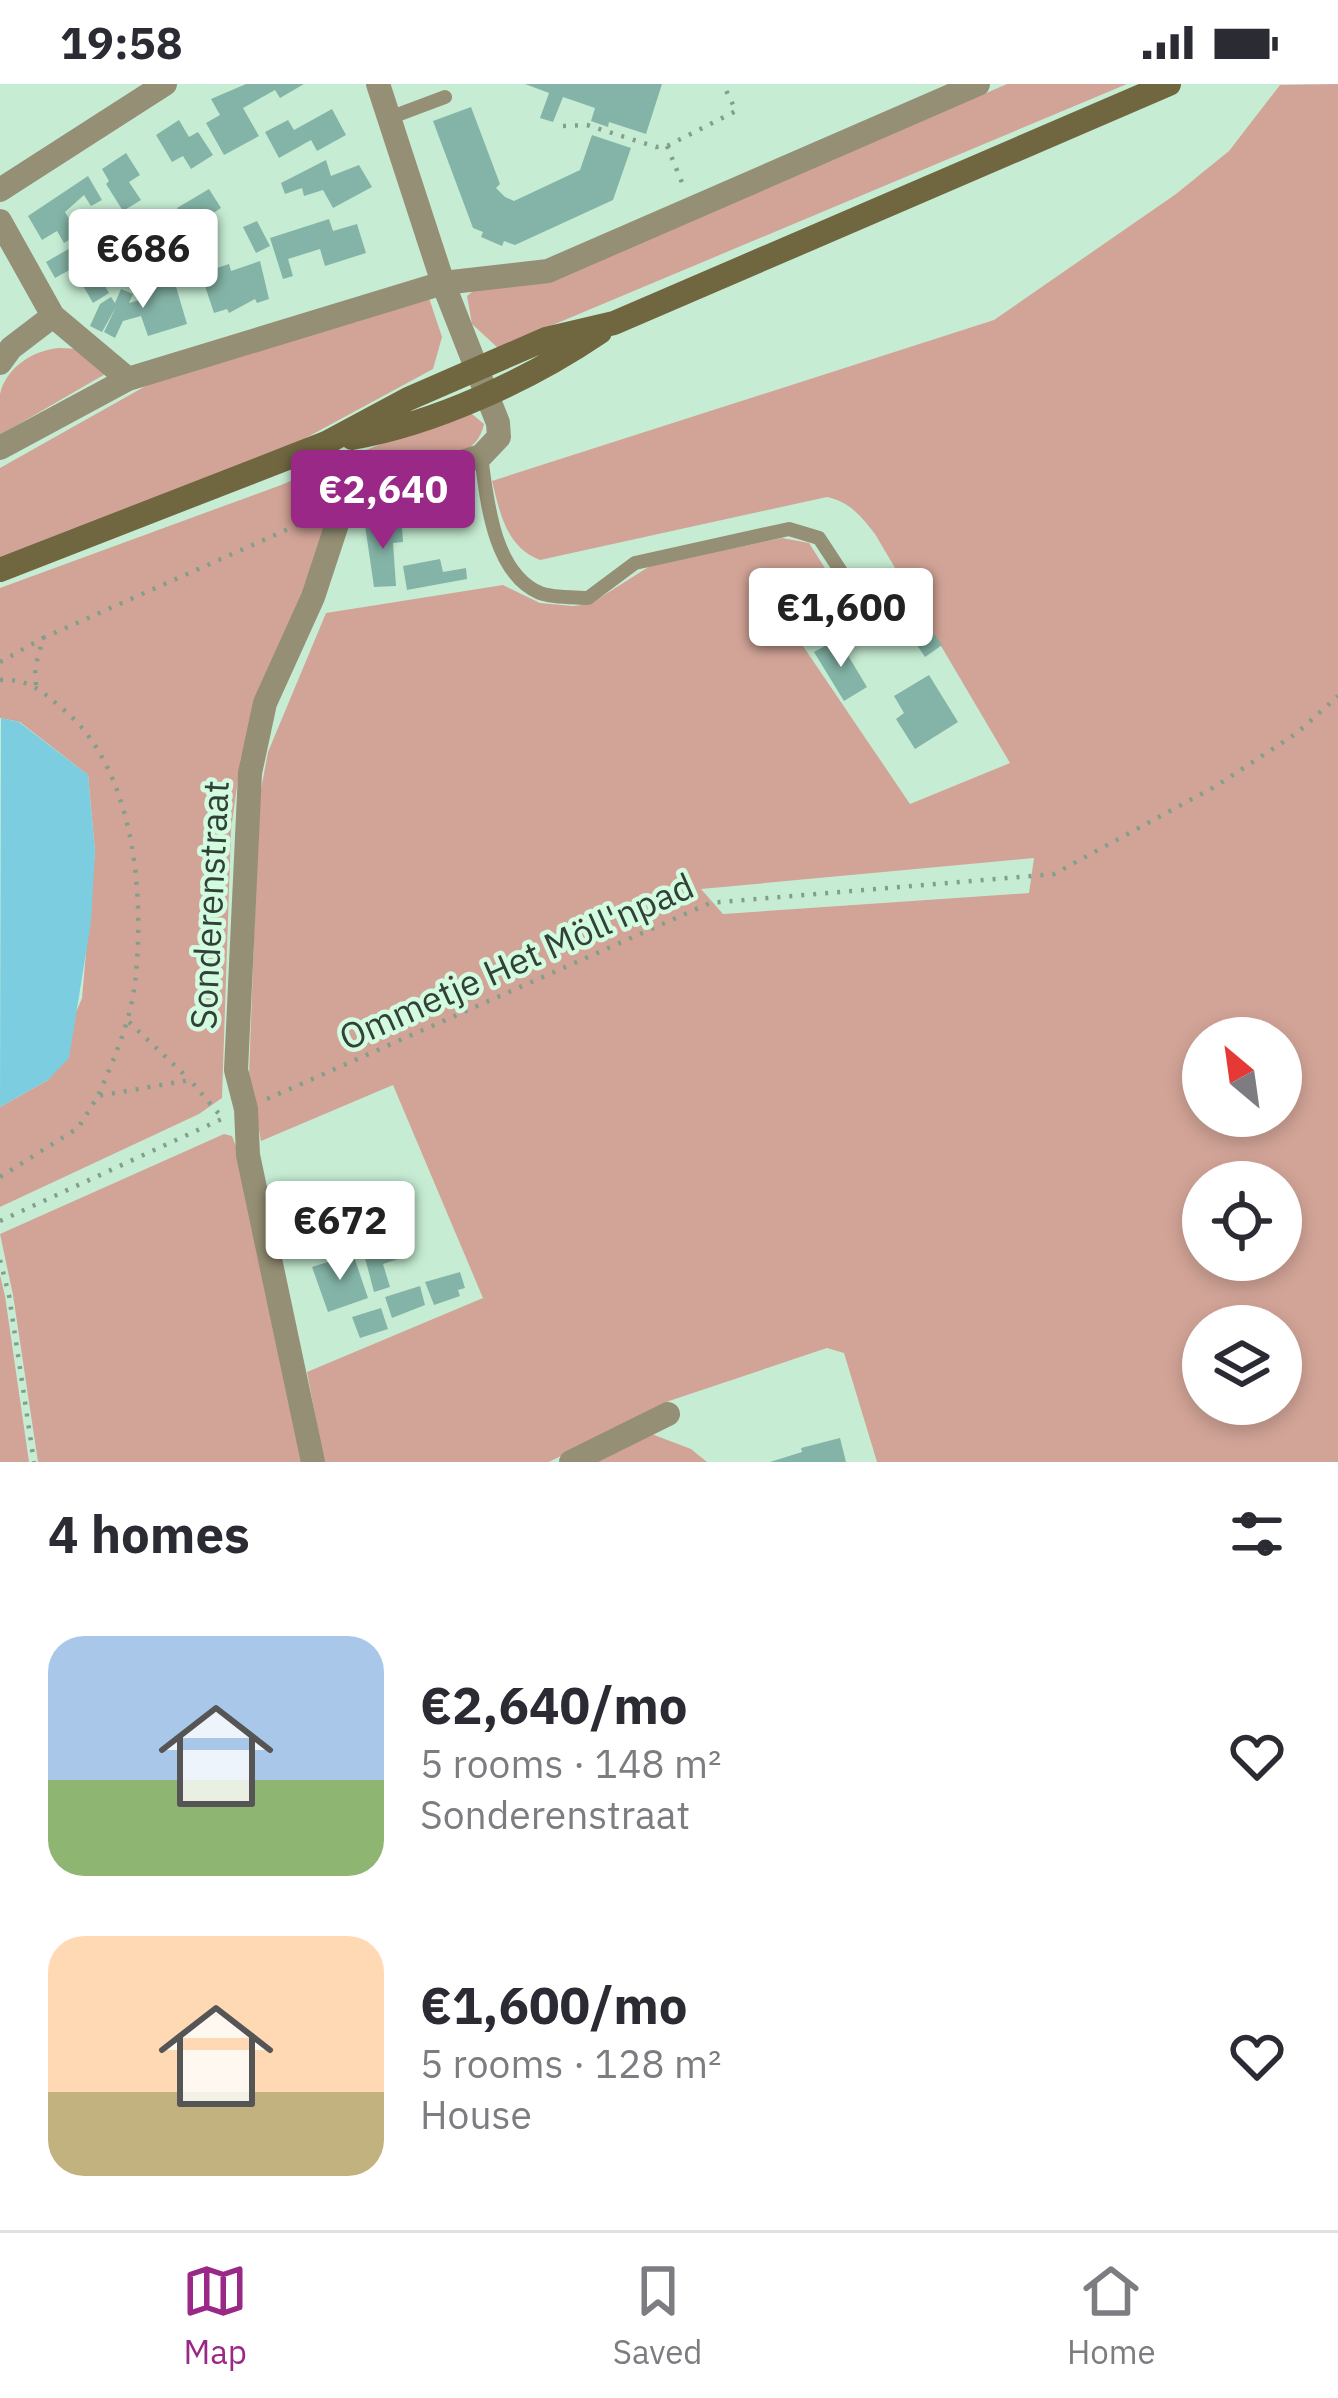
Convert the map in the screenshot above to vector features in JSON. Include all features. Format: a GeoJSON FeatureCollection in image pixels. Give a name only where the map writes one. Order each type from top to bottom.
{"type":"FeatureCollection","features":[{"type":"Feature","properties":{"kind":"main road"},"geometry":{"type":"LineString","coordinates":[[0,570],[326,443],[477,367],[546,339],[614,322],[1169,84]]}},
{"type":"Feature","properties":{"kind":"main road"},"geometry":{"type":"LineString","coordinates":[[326,443],[367,436],[487,392],[560,359],[614,322]]}},
{"type":"Feature","properties":{"kind":"street"},"geometry":{"type":"LineString","coordinates":[[0,190],[165,84]]}},
{"type":"Feature","properties":{"kind":"street"},"geometry":{"type":"LineString","coordinates":[[342,508],[358,496],[481,456],[499,437],[487,392],[442,283],[378,84]]}},
{"type":"Feature","properties":{"kind":"street"},"geometry":{"type":"LineString","coordinates":[[0,448],[128,379],[442,283],[548,271],[978,84]]}},
{"type":"Feature","properties":{"kind":"street"},"geometry":{"type":"LineString","coordinates":[[0,221],[53,316],[128,379]]}},
{"type":"Feature","properties":{"kind":"street"},"geometry":{"type":"LineString","coordinates":[[4,348],[53,316]]}},
{"type":"Feature","properties":{"kind":"street","name":"Sonderenstraat"},"geometry":{"type":"LineString","coordinates":[[313,1462],[248,1155],[234,1114],[250,772],[266,703],[313,597],[342,508]]}},
{"type":"Feature","properties":{"kind":"street"},"geometry":{"type":"LineString","coordinates":[[571,1462],[668,1414]]}},
{"type":"Feature","properties":{"kind":"lane"},"geometry":{"type":"LineString","coordinates":[[389,118],[445,97]]}},
{"type":"Feature","properties":{"kind":"lane"},"geometry":{"type":"LineString","coordinates":[[481,456],[486,491],[515,577],[542,594],[588,598],[635,563],[789,529],[819,538],[867,611]]}},
{"type":"Feature","properties":{"kind":"path"},"geometry":{"type":"LineString","coordinates":[[563,126],[587,124],[656,147],[667,146],[736,111],[723,84]]}},
{"type":"Feature","properties":{"kind":"path"},"geometry":{"type":"LineString","coordinates":[[667,146],[692,208]]}},
{"type":"Feature","properties":{"kind":"path"},"geometry":{"type":"LineString","coordinates":[[0,662],[219,557],[342,508]]}},
{"type":"Feature","properties":{"kind":"path"},"geometry":{"type":"LineString","coordinates":[[35,686],[34,668],[43,638]]}},
{"type":"Feature","properties":{"kind":"path"},"geometry":{"type":"LineString","coordinates":[[0,680],[35,686],[83,726],[105,757],[136,866],[139,916],[135,986],[121,1045],[98,1096],[78,1128],[0,1177]]}},
{"type":"Feature","properties":{"kind":"path","name":"Ommetje Het Möll'npad"},"geometry":{"type":"LineString","coordinates":[[0,1221],[710,903],[1054,874],[1216,786],[1297,733],[1338,696]]}},
{"type":"Feature","properties":{"kind":"path"},"geometry":{"type":"LineString","coordinates":[[127,1020],[234,1114]]}},
{"type":"Feature","properties":{"kind":"path"},"geometry":{"type":"LineString","coordinates":[[98,1096],[190,1080]]}},
{"type":"Feature","properties":{"kind":"path"},"geometry":{"type":"LineString","coordinates":[[0,1260],[34,1462]]}},
{"type":"Feature","properties":{"kind":"shaded area"},"geometry":{"type":"Polygon","coordinates":[[[1007,84],[1127,84],[498,348],[472,324],[467,296],[478,287],[555,278],[1007,84]]]}},
{"type":"Feature","properties":{"kind":"shaded area"},"geometry":{"type":"Polygon","coordinates":[[[1338,84],[1338,1462],[877,1462],[844,1353],[827,1348],[669,1401],[549,1462],[324,1462],[307,1372],[483,1298],[393,1085],[261,1141],[249,1075],[259,800],[268,752],[326,613],[503,585],[540,603],[590,604],[650,566],[782,538],[809,543],[854,614],[803,646],[910,804],[1010,763],[875,534],[842,502],[827,497],[540,560],[512,538],[492,481],[994,320],[1176,194],[1229,151],[1280,85],[1338,84]],[[1034,858],[701,889],[723,914],[1029,893],[1034,858]]]}},
{"type":"Feature","properties":{"kind":"shaded area"},"geometry":{"type":"Polygon","coordinates":[[[427,292],[442,337],[433,369],[302,440],[0,558],[0,468],[151,383],[427,292]]]}},
{"type":"Feature","properties":{"kind":"shaded area"},"geometry":{"type":"Polygon","coordinates":[[[59,348],[81,349],[107,373],[0,435],[0,394],[8,376],[31,356],[59,348]]]}},
{"type":"Feature","properties":{"kind":"shaded area"},"geometry":{"type":"Polygon","coordinates":[[[466,409],[484,424],[468,449],[440,460],[377,472],[343,488],[241,757],[231,830],[222,1098],[199,1114],[0,1207],[0,1107],[48,1080],[82,998],[95,851],[88,775],[20,722],[0,718],[0,588],[281,485],[466,409]]]}},
{"type":"Feature","properties":{"kind":"shaded area"},"geometry":{"type":"Polygon","coordinates":[[[224,1134],[232,1136],[239,1154],[303,1462],[38,1462],[0,1234],[224,1134]]]}},
{"type":"Feature","properties":{"kind":"shaded area"},"geometry":{"type":"Polygon","coordinates":[[[0,1275],[5,1296],[29,1462],[0,1462],[0,1275]]]}},
{"type":"Feature","properties":{"kind":"shaded area"},"geometry":{"type":"Polygon","coordinates":[[[649,1433],[691,1449],[707,1462],[595,1462],[649,1433]]]}},
{"type":"Feature","properties":{"kind":"water"},"geometry":{"type":"Polygon","coordinates":[[[1,718],[19,722],[88,775],[95,851],[91,922],[69,1058],[48,1080],[0,1107],[1,718]]]}},
{"type":"Feature","properties":{"kind":"building"},"geometry":{"type":"Polygon","coordinates":[[[246,84],[304,84],[280,98],[275,90],[243,108],[259,136],[224,155],[206,123],[220,115],[211,99],[246,84]]]}},
{"type":"Feature","properties":{"kind":"building"},"geometry":{"type":"Polygon","coordinates":[[[525,84],[662,84],[646,134],[591,121],[595,108],[563,97],[553,122],[540,118],[549,93],[525,84]]]}},
{"type":"Feature","properties":{"kind":"building"},"geometry":{"type":"Polygon","coordinates":[[[471,107],[500,184],[496,188],[505,197],[514,201],[580,170],[592,135],[631,148],[613,200],[515,245],[504,241],[502,246],[481,237],[483,232],[473,228],[433,121],[471,107]]]}},
{"type":"Feature","properties":{"kind":"building"},"geometry":{"type":"Polygon","coordinates":[[[332,109],[346,135],[317,151],[311,140],[279,158],[265,132],[288,120],[294,130],[332,109]]]}},
{"type":"Feature","properties":{"kind":"building"},"geometry":{"type":"Polygon","coordinates":[[[179,120],[189,137],[198,132],[213,155],[191,169],[183,156],[172,162],[156,135],[179,120]]]}},
{"type":"Feature","properties":{"kind":"building"},"geometry":{"type":"Polygon","coordinates":[[[126,153],[140,175],[129,182],[141,200],[123,211],[102,169],[126,153]]]}},
{"type":"Feature","properties":{"kind":"building"},"geometry":{"type":"Polygon","coordinates":[[[326,160],[331,176],[359,165],[372,187],[333,208],[323,190],[304,196],[302,188],[285,194],[281,183],[326,160]]]}},
{"type":"Feature","properties":{"kind":"building"},"geometry":{"type":"Polygon","coordinates":[[[88,176],[102,200],[91,206],[84,195],[65,212],[78,234],[64,243],[57,231],[42,240],[28,216],[88,176]]]}},
{"type":"Feature","properties":{"kind":"building"},"geometry":{"type":"Polygon","coordinates":[[[209,189],[221,208],[190,228],[177,208],[209,189]]]}},
{"type":"Feature","properties":{"kind":"building"},"geometry":{"type":"Polygon","coordinates":[[[112,214],[122,229],[138,219],[151,239],[135,250],[127,237],[112,246],[98,223],[112,214]]]}},
{"type":"Feature","properties":{"kind":"building"},"geometry":{"type":"Polygon","coordinates":[[[329,219],[333,231],[357,224],[366,253],[325,266],[320,249],[288,259],[293,276],[283,279],[270,238],[329,219]]]}},
{"type":"Feature","properties":{"kind":"building"},"geometry":{"type":"Polygon","coordinates":[[[257,221],[270,246],[256,253],[243,227],[257,221]]]}},
{"type":"Feature","properties":{"kind":"building"},"geometry":{"type":"Polygon","coordinates":[[[191,228],[202,271],[185,276],[172,237],[191,228]]]}},
{"type":"Feature","properties":{"kind":"building"},"geometry":{"type":"Polygon","coordinates":[[[98,232],[114,259],[95,269],[109,293],[93,303],[73,268],[55,278],[46,262],[98,232]]]}},
{"type":"Feature","properties":{"kind":"building"},"geometry":{"type":"Polygon","coordinates":[[[260,261],[269,299],[257,303],[255,299],[229,313],[227,309],[214,313],[203,280],[216,276],[214,269],[229,264],[231,271],[260,261]]]}},
{"type":"Feature","properties":{"kind":"building"},"geometry":{"type":"Polygon","coordinates":[[[174,280],[187,324],[148,336],[141,316],[123,321],[115,338],[104,332],[116,307],[102,332],[90,326],[100,304],[111,297],[115,303],[121,289],[133,294],[129,303],[147,298],[145,289],[174,280]]]}},
{"type":"Feature","properties":{"kind":"building"},"geometry":{"type":"Polygon","coordinates":[[[392,523],[392,527],[402,527],[403,542],[393,543],[396,586],[374,587],[365,525],[392,523]]]}},
{"type":"Feature","properties":{"kind":"building"},"geometry":{"type":"Polygon","coordinates":[[[440,559],[443,572],[466,568],[467,579],[407,590],[403,566],[440,559]]]}},
{"type":"Feature","properties":{"kind":"building"},"geometry":{"type":"Polygon","coordinates":[[[926,622],[942,645],[925,657],[909,633],[926,622]]]}},
{"type":"Feature","properties":{"kind":"building"},"geometry":{"type":"Polygon","coordinates":[[[838,639],[867,687],[844,701],[814,652],[838,639]]]}},
{"type":"Feature","properties":{"kind":"building"},"geometry":{"type":"Polygon","coordinates":[[[929,675],[958,722],[915,749],[896,719],[904,713],[894,696],[929,675]]]}},
{"type":"Feature","properties":{"kind":"building"},"geometry":{"type":"Polygon","coordinates":[[[389,1233],[391,1237],[401,1234],[405,1246],[395,1249],[398,1259],[383,1264],[390,1287],[374,1292],[361,1243],[389,1233]]]}},
{"type":"Feature","properties":{"kind":"building"},"geometry":{"type":"Polygon","coordinates":[[[353,1254],[368,1298],[328,1312],[312,1267],[353,1254]]]}},
{"type":"Feature","properties":{"kind":"building"},"geometry":{"type":"Polygon","coordinates":[[[460,1272],[465,1288],[458,1290],[460,1296],[434,1305],[425,1282],[460,1272]]]}},
{"type":"Feature","properties":{"kind":"building"},"geometry":{"type":"Polygon","coordinates":[[[420,1286],[425,1305],[392,1318],[385,1297],[420,1286]]]}},
{"type":"Feature","properties":{"kind":"building"},"geometry":{"type":"Polygon","coordinates":[[[381,1308],[388,1329],[360,1338],[352,1317],[381,1308]]]}},
{"type":"Feature","properties":{"kind":"building"},"geometry":{"type":"Polygon","coordinates":[[[840,1438],[846,1462],[770,1462],[802,1452],[801,1448],[840,1438]]]}}]}
